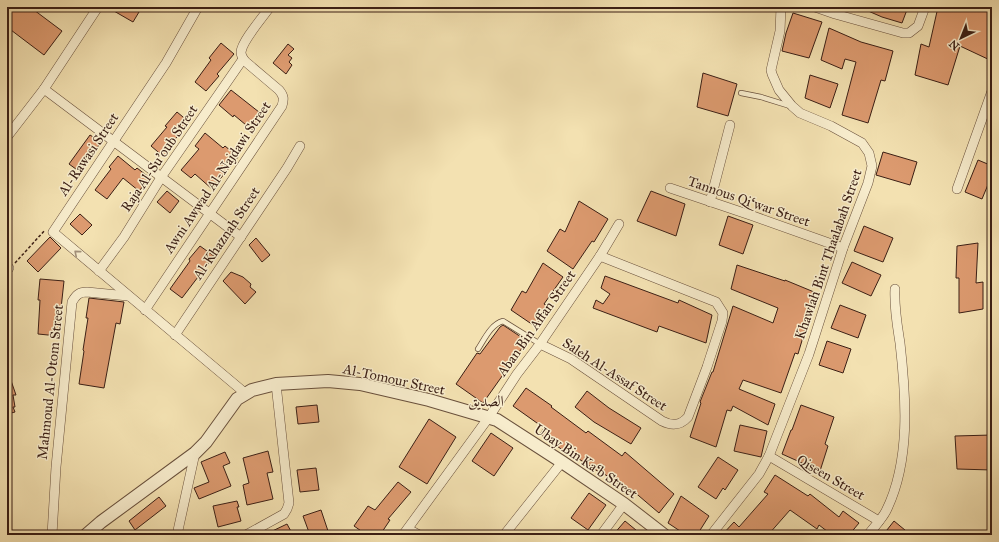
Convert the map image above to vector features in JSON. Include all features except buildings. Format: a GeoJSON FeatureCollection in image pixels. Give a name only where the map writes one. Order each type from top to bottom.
{"type":"FeatureCollection","features":[{"type":"Feature","properties":{"kind":"street"},"geometry":{"type":"LineString","coordinates":[[7,137],[44,89],[98,7]]}},
{"type":"Feature","properties":{"kind":"street","name":"Al-Rawasi Street"},"geometry":{"type":"LineString","coordinates":[[53,232],[166,63],[198,7]]}},
{"type":"Feature","properties":{"kind":"street"},"geometry":{"type":"LineString","coordinates":[[243,59],[241,54],[244,43],[270,7]]}},
{"type":"Feature","properties":{"kind":"street","name":"Khawlah Bint Thaalabah Street"},"geometry":{"type":"LineString","coordinates":[[711,535],[755,480],[769,456],[809,354],[843,248],[868,183],[872,166],[871,160],[862,143],[831,126],[800,113],[779,90],[772,74],[774,54],[780,31],[781,7]]}},
{"type":"Feature","properties":{"kind":"street"},"geometry":{"type":"LineString","coordinates":[[815,7],[862,22],[909,33],[915,29],[920,21],[925,7]]}},
{"type":"Feature","properties":{"kind":"street","name":"Raja Al-Su’oub Street"},"geometry":{"type":"LineString","coordinates":[[99,271],[124,237],[162,176],[243,59]]}},
{"type":"Feature","properties":{"kind":"street","name":"Awni Awwad Al-Najdawi Street"},"geometry":{"type":"LineString","coordinates":[[145,310],[279,112],[284,100],[283,95],[279,90],[243,59]]}},
{"type":"Feature","properties":{"kind":"street"},"geometry":{"type":"LineString","coordinates":[[44,89],[162,176],[210,215],[241,237]]}},
{"type":"Feature","properties":{"kind":"street"},"geometry":{"type":"LineString","coordinates":[[957,189],[989,107],[992,91]]}},
{"type":"Feature","properties":{"kind":"street"},"geometry":{"type":"LineString","coordinates":[[710,202],[730,125]]}},
{"type":"Feature","properties":{"kind":"street","name":"Al-Khaznah Street"},"geometry":{"type":"LineString","coordinates":[[175,335],[287,168],[300,146]]}},
{"type":"Feature","properties":{"kind":"street","name":"Tannous Qi‘war Street"},"geometry":{"type":"LineString","coordinates":[[670,188],[843,248]]}},
{"type":"Feature","properties":{"kind":"street","name":"Aban Bin Affan Street"},"geometry":{"type":"LineString","coordinates":[[406,532],[489,417],[517,374],[540,344],[600,256],[619,224]]}},
{"type":"Feature","properties":{"kind":"street"},"geometry":{"type":"LineString","coordinates":[[53,232],[245,393],[232,405],[206,442],[195,453],[101,522],[86,535]]}},
{"type":"Feature","properties":{"kind":"street","name":"Saleh Al-Assaf Street"},"geometry":{"type":"LineString","coordinates":[[540,344],[571,359],[670,425],[676,425],[688,417],[719,335],[723,317],[722,309],[716,302],[600,256]]}},
{"type":"Feature","properties":{"kind":"street"},"geometry":{"type":"LineString","coordinates":[[868,535],[886,512],[896,485],[902,453],[904,402],[900,348],[894,308],[895,289]]}},
{"type":"Feature","properties":{"kind":"street","name":"Mahmoud Al-Otom Street"},"geometry":{"type":"LineString","coordinates":[[52,535],[56,467],[72,302],[80,292],[128,296]]}},
{"type":"Feature","properties":{"kind":"street","name":"Al-Tomour Street"},"geometry":{"type":"LineString","coordinates":[[245,393],[276,384],[328,381],[360,384],[429,400],[489,417]]}},
{"type":"Feature","properties":{"kind":"street"},"geometry":{"type":"LineString","coordinates":[[246,535],[284,514],[288,509],[289,503],[276,384]]}},
{"type":"Feature","properties":{"kind":"street","name":"Ubay Bin Ka‘b Street"},"geometry":{"type":"LineString","coordinates":[[489,417],[502,423],[562,462],[624,504],[664,535]]}},
{"type":"Feature","properties":{"kind":"street"},"geometry":{"type":"LineString","coordinates":[[177,535],[195,453]]}},
{"type":"Feature","properties":{"kind":"street","name":"Qiseen Street"},"geometry":{"type":"LineString","coordinates":[[769,456],[879,521]]}},
{"type":"Feature","properties":{"kind":"street"},"geometry":{"type":"LineString","coordinates":[[504,535],[562,462]]}},
{"type":"Feature","properties":{"kind":"street"},"geometry":{"type":"LineString","coordinates":[[601,535],[624,504]]}},
{"type":"Feature","properties":{"kind":"street"},"geometry":{"type":"LineString","coordinates":[[406,532],[419,535]]}},
{"type":"Feature","properties":{"kind":"lane"},"geometry":{"type":"LineString","coordinates":[[741,93],[762,97],[792,106]]}},
{"type":"Feature","properties":{"kind":"lane"},"geometry":{"type":"LineString","coordinates":[[478,349],[495,326],[503,321],[540,344]]}},
{"type":"Feature","properties":{"kind":"path"},"geometry":{"type":"LineString","coordinates":[[8,269],[23,256],[46,229],[53,232]]}},
{"type":"Feature","properties":{"kind":"district","name":"الصديق"},"geometry":{"type":"Point","coordinates":[486,401]}}]}
